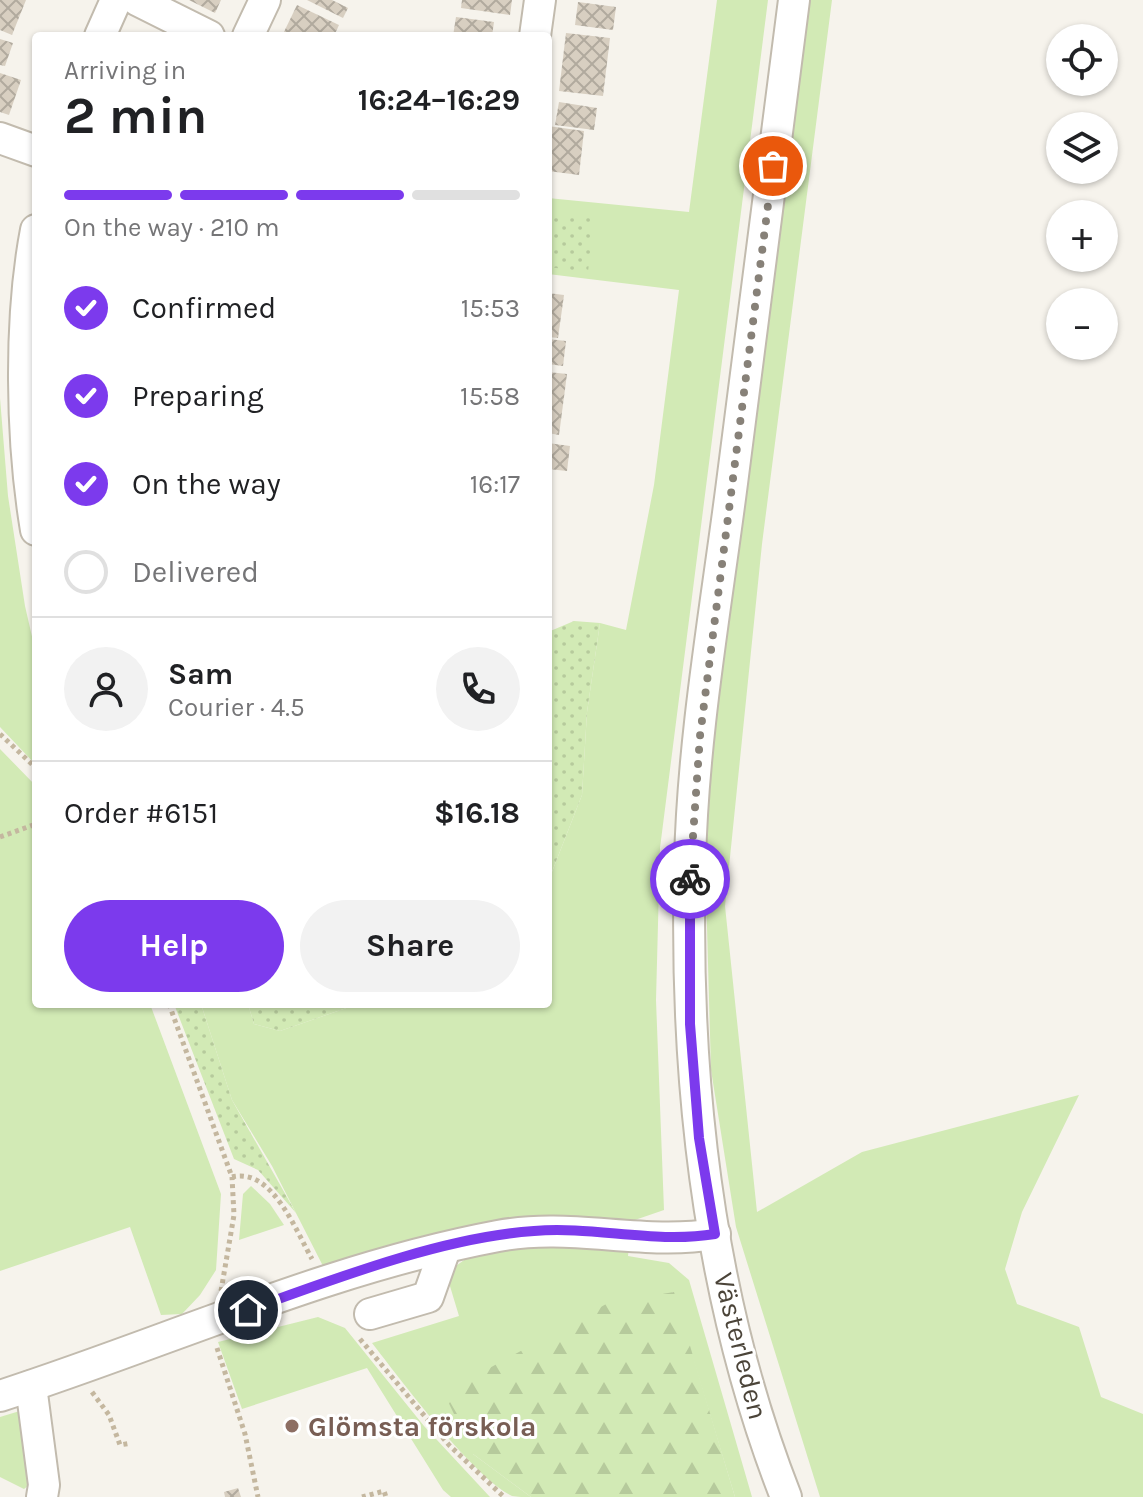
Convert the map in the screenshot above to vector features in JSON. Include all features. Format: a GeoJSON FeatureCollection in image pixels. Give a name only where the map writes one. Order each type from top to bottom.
{"type":"FeatureCollection","features":[{"type":"Feature","properties":{"kind":"street"},"geometry":{"type":"LineString","coordinates":[[102,32],[116,0]]}},
{"type":"Feature","properties":{"kind":"street"},"geometry":{"type":"LineString","coordinates":[[137,0],[201,32]]}},
{"type":"Feature","properties":{"kind":"street"},"geometry":{"type":"LineString","coordinates":[[250,32],[265,0]]}},
{"type":"Feature","properties":{"kind":"street"},"geometry":{"type":"LineString","coordinates":[[536,32],[540,0]]}},
{"type":"Feature","properties":{"kind":"street","name":"Västerleden"},"geometry":{"type":"LineString","coordinates":[[786,1497],[764,1441],[715,1234],[699,1138],[690,1024],[690,859],[702,721],[794,0]]}},
{"type":"Feature","properties":{"kind":"street"},"geometry":{"type":"LineString","coordinates":[[0,138],[32,150]]}},
{"type":"Feature","properties":{"kind":"street"},"geometry":{"type":"LineString","coordinates":[[32,259],[24,318],[32,439]]}},
{"type":"Feature","properties":{"kind":"street"},"geometry":{"type":"LineString","coordinates":[[0,1396],[216,1330],[352,1275],[478,1240],[535,1231],[659,1239],[715,1234]]}},
{"type":"Feature","properties":{"kind":"street"},"geometry":{"type":"LineString","coordinates":[[370,1314],[428,1297],[445,1249]]}},
{"type":"Feature","properties":{"kind":"street"},"geometry":{"type":"LineString","coordinates":[[31,1386],[44,1485],[42,1497]]}},
{"type":"Feature","properties":{"kind":"path"},"geometry":{"type":"LineString","coordinates":[[0,734],[32,764]]}},
{"type":"Feature","properties":{"kind":"path"},"geometry":{"type":"LineString","coordinates":[[0,837],[32,825]]}},
{"type":"Feature","properties":{"kind":"path"},"geometry":{"type":"LineString","coordinates":[[232,1177],[234,1215],[222,1288],[214,1306],[216,1330],[245,1434],[258,1497]]}},
{"type":"Feature","properties":{"kind":"path"},"geometry":{"type":"LineString","coordinates":[[81,1387],[101,1399],[120,1445],[131,1443]]}},
{"type":"Feature","properties":{"kind":"path"},"geometry":{"type":"LineString","coordinates":[[362,1497],[384,1491],[386,1497]]}},
{"type":"Feature","properties":{"kind":"green space"},"geometry":{"type":"Polygon","coordinates":[[[717,0],[768,0],[660,848],[656,1000],[664,1210],[632,1221],[628,1256],[669,1263],[689,1280],[752,1497],[735,1497],[673,1292],[473,1454],[531,1497],[512,1496],[496,1486],[458,1449],[372,1343],[459,1316],[446,1273],[474,1253],[324,1268],[272,1166],[232,1100],[202,1008],[249,1008],[254,1024],[280,1031],[346,1008],[552,1008],[552,872],[582,795],[587,712],[600,623],[626,630],[654,485],[679,290],[552,274],[552,198],[689,212],[717,0]]]}},
{"type":"Feature","properties":{"kind":"green space"},"geometry":{"type":"Polygon","coordinates":[[[806,0],[832,0],[762,544],[725,906],[757,1212],[862,1152],[1079,1095],[1022,1212],[1005,1269],[1017,1304],[1079,1327],[1101,1397],[1143,1414],[1143,1497],[820,1497],[736,1227],[711,1070],[704,820],[806,0]]]}},
{"type":"Feature","properties":{"kind":"green space"},"geometry":{"type":"Polygon","coordinates":[[[552,213],[594,218],[588,272],[552,268],[552,213]]]}},
{"type":"Feature","properties":{"kind":"green space"},"geometry":{"type":"Polygon","coordinates":[[[0,398],[8,496],[32,637],[32,761],[0,727],[0,398]]]}},
{"type":"Feature","properties":{"kind":"green space"},"geometry":{"type":"Polygon","coordinates":[[[574,621],[600,623],[587,712],[582,795],[552,872],[552,630],[574,621]]]}},
{"type":"Feature","properties":{"kind":"green space"},"geometry":{"type":"Polygon","coordinates":[[[0,749],[32,782],[32,1008],[151,1008],[221,1194],[216,1270],[200,1295],[182,1314],[161,1315],[130,1227],[0,1271],[0,749]]]}},
{"type":"Feature","properties":{"kind":"green space"},"geometry":{"type":"Polygon","coordinates":[[[176,1008],[202,1008],[232,1100],[296,1213],[258,1170],[234,1159],[176,1008]]]}},
{"type":"Feature","properties":{"kind":"green space"},"geometry":{"type":"Polygon","coordinates":[[[249,1008],[346,1008],[280,1031],[254,1024],[249,1008]]]}},
{"type":"Feature","properties":{"kind":"green space"},"geometry":{"type":"Polygon","coordinates":[[[251,1186],[270,1204],[284,1225],[239,1240],[243,1194],[251,1186]]]}},
{"type":"Feature","properties":{"kind":"green space"},"geometry":{"type":"Polygon","coordinates":[[[674,1292],[735,1497],[531,1497],[473,1454],[444,1393],[608,1303],[674,1292]]]}},
{"type":"Feature","properties":{"kind":"green space"},"geometry":{"type":"Polygon","coordinates":[[[318,1317],[345,1328],[424,1426],[490,1497],[451,1497],[443,1490],[367,1368],[242,1409],[218,1342],[318,1317]]]}},
{"type":"Feature","properties":{"kind":"green space"},"geometry":{"type":"Polygon","coordinates":[[[23,1410],[34,1481],[24,1489],[0,1477],[0,1417],[23,1410]]]}},
{"type":"Feature","properties":{"kind":"building"},"geometry":{"type":"Polygon","coordinates":[[[0,0],[26,0],[12,35],[0,30],[0,0]]]}},
{"type":"Feature","properties":{"kind":"building"},"geometry":{"type":"Polygon","coordinates":[[[189,0],[221,0],[215,13],[189,0]]]}},
{"type":"Feature","properties":{"kind":"building"},"geometry":{"type":"Polygon","coordinates":[[[307,0],[332,0],[348,8],[343,18],[307,0]]]}},
{"type":"Feature","properties":{"kind":"building"},"geometry":{"type":"Polygon","coordinates":[[[462,0],[512,0],[510,15],[461,8],[462,0]]]}},
{"type":"Feature","properties":{"kind":"building"},"geometry":{"type":"Polygon","coordinates":[[[578,2],[616,7],[613,30],[575,25],[578,2]]]}},
{"type":"Feature","properties":{"kind":"building"},"geometry":{"type":"Polygon","coordinates":[[[297,5],[339,25],[336,32],[284,32],[297,5]]]}},
{"type":"Feature","properties":{"kind":"building"},"geometry":{"type":"Polygon","coordinates":[[[456,17],[494,22],[493,32],[454,32],[456,17]]]}},
{"type":"Feature","properties":{"kind":"building"},"geometry":{"type":"Polygon","coordinates":[[[566,33],[610,38],[603,96],[559,91],[566,33]]]}},
{"type":"Feature","properties":{"kind":"building"},"geometry":{"type":"Polygon","coordinates":[[[0,39],[13,43],[5,66],[0,65],[0,39]]]}},
{"type":"Feature","properties":{"kind":"building"},"geometry":{"type":"Polygon","coordinates":[[[0,73],[21,80],[9,115],[0,112],[0,73]]]}},
{"type":"Feature","properties":{"kind":"building"},"geometry":{"type":"Polygon","coordinates":[[[559,102],[597,108],[594,130],[555,125],[559,102]]]}},
{"type":"Feature","properties":{"kind":"building"},"geometry":{"type":"Polygon","coordinates":[[[552,127],[584,131],[579,175],[552,172],[552,127]]]}},
{"type":"Feature","properties":{"kind":"building"},"geometry":{"type":"Polygon","coordinates":[[[552,294],[564,295],[558,338],[552,337],[552,294]]]}},
{"type":"Feature","properties":{"kind":"building"},"geometry":{"type":"Polygon","coordinates":[[[552,339],[566,341],[563,366],[552,365],[552,339]]]}},
{"type":"Feature","properties":{"kind":"building"},"geometry":{"type":"Polygon","coordinates":[[[552,372],[567,374],[559,435],[552,434],[552,372]]]}},
{"type":"Feature","properties":{"kind":"building"},"geometry":{"type":"Polygon","coordinates":[[[552,444],[570,446],[567,471],[552,469],[552,444]]]}},
{"type":"Feature","properties":{"kind":"building"},"geometry":{"type":"Polygon","coordinates":[[[238,1488],[241,1497],[225,1497],[224,1492],[238,1488]]]}},
{"type":"Feature","properties":{"kind":"way so far"},"geometry":{"type":"LineString","coordinates":[[690,879],[700,736],[773,166]]}},
{"type":"Feature","properties":{"kind":"place","name":"Glömsta förskola"},"geometry":{"type":"Point","coordinates":[292,1426]}},
{"type":"Feature","properties":{"kind":"route"},"geometry":{"type":"LineString","coordinates":[[248,1310],[416,1256],[500,1235],[578,1231],[683,1239],[715,1234],[699,1138],[690,1024],[690,879]]}}]}
